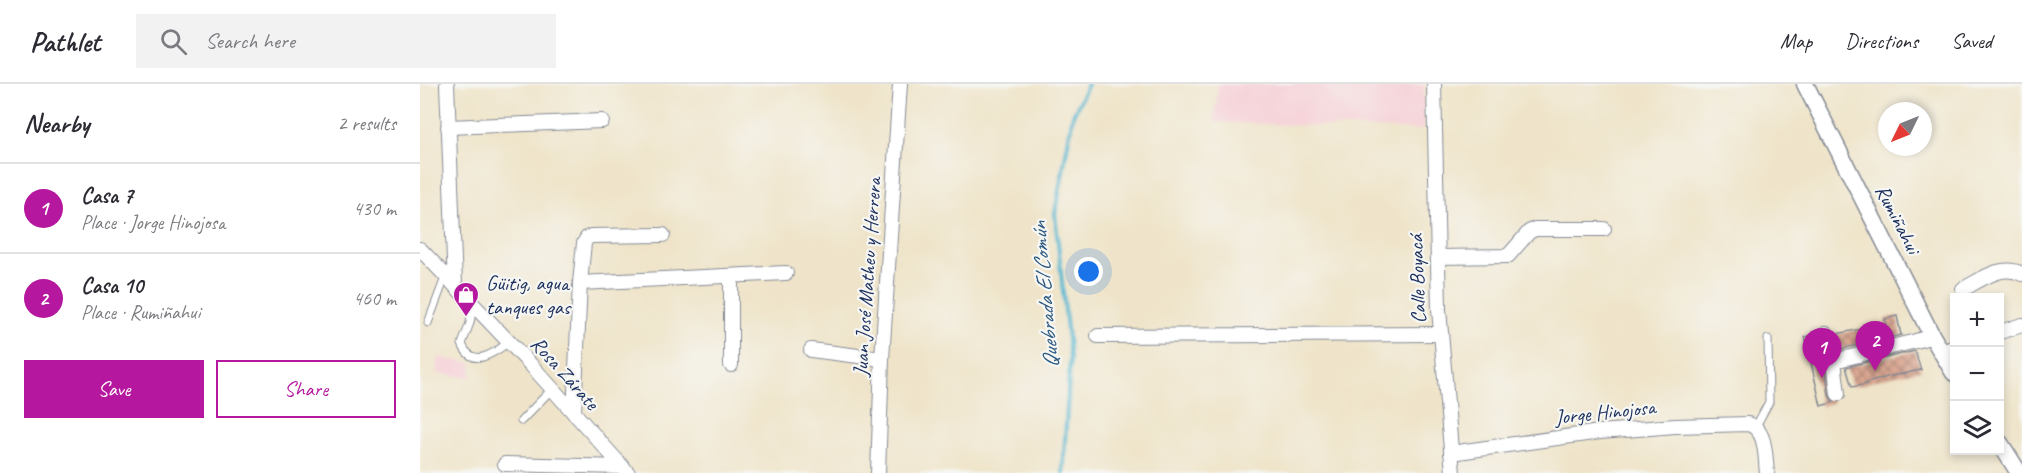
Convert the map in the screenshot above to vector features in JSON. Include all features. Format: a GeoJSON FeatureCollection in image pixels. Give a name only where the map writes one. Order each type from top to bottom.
{"type":"FeatureCollection","features":[{"type":"Feature","properties":{"kind":"street"},"geometry":{"type":"LineString","coordinates":[[447,84],[450,280]]}},
{"type":"Feature","properties":{"kind":"street","name":"Juan José Matheu y Herrera"},"geometry":{"type":"LineString","coordinates":[[878,473],[882,359],[900,84]]}},
{"type":"Feature","properties":{"kind":"street","name":"Calle Boyacá"},"geometry":{"type":"LineString","coordinates":[[1434,84],[1440,334],[1453,473]]}},
{"type":"Feature","properties":{"kind":"street","name":"Rumiñahui"},"geometry":{"type":"LineString","coordinates":[[1805,84],[1932,336],[1948,350]]}},
{"type":"Feature","properties":{"kind":"street"},"geometry":{"type":"LineString","coordinates":[[448,127],[602,121]]}},
{"type":"Feature","properties":{"kind":"street"},"geometry":{"type":"LineString","coordinates":[[1437,257],[1508,256],[1529,232],[1535,229],[1604,229]]}},
{"type":"Feature","properties":{"kind":"street"},"geometry":{"type":"LineString","coordinates":[[574,413],[580,284],[586,237],[663,235]]}},
{"type":"Feature","properties":{"kind":"street","name":"Rosa Zárate"},"geometry":{"type":"LineString","coordinates":[[420,249],[509,342],[624,470]]}},
{"type":"Feature","properties":{"kind":"street"},"geometry":{"type":"LineString","coordinates":[[1963,289],[2003,270],[2013,269],[2022,274]]}},
{"type":"Feature","properties":{"kind":"street"},"geometry":{"type":"LineString","coordinates":[[580,284],[786,273]]}},
{"type":"Feature","properties":{"kind":"street"},"geometry":{"type":"LineString","coordinates":[[731,276],[731,365]]}},
{"type":"Feature","properties":{"kind":"street"},"geometry":{"type":"LineString","coordinates":[[2004,331],[2022,325]]}},
{"type":"Feature","properties":{"kind":"street"},"geometry":{"type":"LineString","coordinates":[[1826,333],[1834,361],[1838,394]]}},
{"type":"Feature","properties":{"kind":"street"},"geometry":{"type":"LineString","coordinates":[[1098,336],[1440,334]]}},
{"type":"Feature","properties":{"kind":"street"},"geometry":{"type":"LineString","coordinates":[[1834,361],[1932,336]]}},
{"type":"Feature","properties":{"kind":"street"},"geometry":{"type":"LineString","coordinates":[[811,350],[882,359]]}},
{"type":"Feature","properties":{"kind":"street","name":"Jorge Hinojosa"},"geometry":{"type":"LineString","coordinates":[[1451,453],[1600,432],[1675,426],[1748,424],[1758,429]]}},
{"type":"Feature","properties":{"kind":"street"},"geometry":{"type":"LineString","coordinates":[[1758,429],[1767,473]]}},
{"type":"Feature","properties":{"kind":"street"},"geometry":{"type":"LineString","coordinates":[[2004,449],[2019,473]]}},
{"type":"Feature","properties":{"kind":"street"},"geometry":{"type":"LineString","coordinates":[[505,464],[624,470]]}},
{"type":"Feature","properties":{"kind":"lane"},"geometry":{"type":"LineString","coordinates":[[428,322],[450,280]]}},
{"type":"Feature","properties":{"kind":"lane"},"geometry":{"type":"LineString","coordinates":[[473,306],[470,323],[462,344],[466,352],[480,358],[498,351],[509,342]]}},
{"type":"Feature","properties":{"kind":"lane"},"geometry":{"type":"LineString","coordinates":[[1758,429],[1769,402],[1768,339]]}},
{"type":"Feature","properties":{"kind":"lane"},"geometry":{"type":"LineString","coordinates":[[521,421],[552,389]]}},
{"type":"Feature","properties":{"kind":"shaded area"},"geometry":{"type":"Polygon","coordinates":[[[1218,84],[1424,84],[1423,130],[1214,122],[1218,84]]]}},
{"type":"Feature","properties":{"kind":"shaded area"},"geometry":{"type":"Polygon","coordinates":[[[438,357],[472,363],[470,378],[436,373],[438,357]]]}},
{"type":"Feature","properties":{"kind":"building"},"geometry":{"type":"Polygon","coordinates":[[[1897,316],[1901,335],[1841,349],[1836,334],[1886,324],[1885,319],[1897,316]]]}},
{"type":"Feature","properties":{"kind":"building"},"geometry":{"type":"Polygon","coordinates":[[[1817,334],[1825,363],[1829,396],[1834,402],[1821,406],[1805,337],[1817,334]]]}},
{"type":"Feature","properties":{"kind":"building"},"geometry":{"type":"Polygon","coordinates":[[[1915,351],[1921,370],[1852,387],[1846,367],[1915,351]]]}},
{"type":"Feature","properties":{"kind":"waterway","name":"Quebrada El Común"},"geometry":{"type":"LineString","coordinates":[[1063,473],[1070,359],[1055,214],[1073,115],[1088,84]]}},
{"type":"Feature","properties":{"kind":"place","name":"Güitig, agua tanques gas"},"geometry":{"type":"Point","coordinates":[466,318]}},
{"type":"Feature","properties":{"kind":"place","name":"Casa 10"},"geometry":{"type":"Point","coordinates":[1875,371]}},
{"type":"Feature","properties":{"kind":"place","name":"Casa 7"},"geometry":{"type":"Point","coordinates":[1822,378]}}]}
